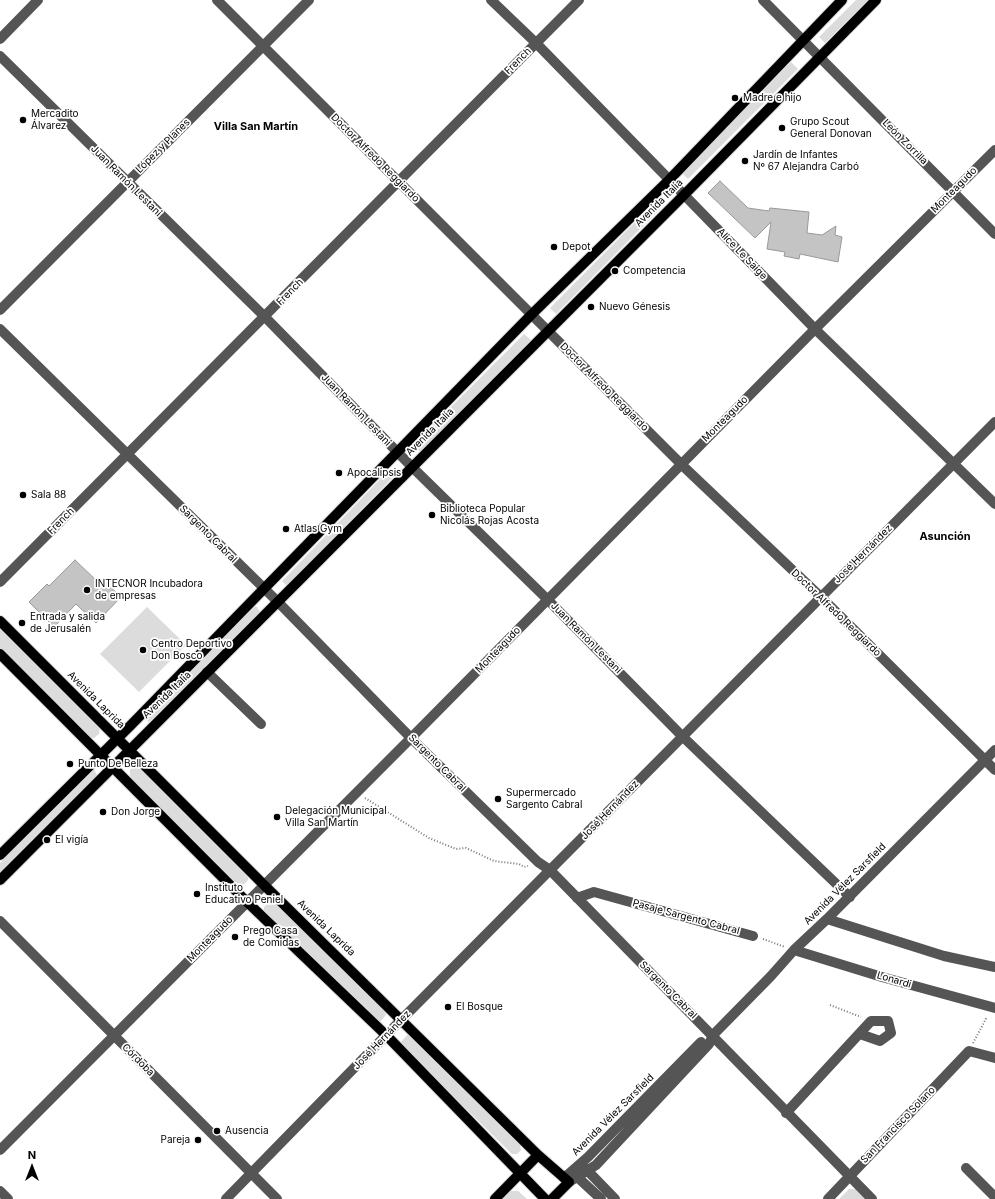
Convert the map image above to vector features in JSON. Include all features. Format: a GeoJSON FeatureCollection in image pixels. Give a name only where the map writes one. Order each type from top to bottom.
{"type":"FeatureCollection","features":[{"type":"Feature","properties":{"kind":"main road","name":"Avenida Italia"},"geometry":{"type":"LineString","coordinates":[[0,856],[531,315],[669,180],[842,0]]}},
{"type":"Feature","properties":{"kind":"main road","name":"Avenida Italia"},"geometry":{"type":"LineString","coordinates":[[0,880],[112,766],[684,195],[819,56],[876,0]]}},
{"type":"Feature","properties":{"kind":"main road","name":"Avenida Laprida"},"geometry":{"type":"LineString","coordinates":[[0,621],[117,738],[130,749],[264,885],[402,1018],[538,1155],[570,1177]]}},
{"type":"Feature","properties":{"kind":"main road"},"geometry":{"type":"LineString","coordinates":[[0,654],[247,902],[386,1035],[545,1199]]}},
{"type":"Feature","properties":{"kind":"main road"},"geometry":{"type":"LineString","coordinates":[[495,1199],[538,1155]]}},
{"type":"Feature","properties":{"kind":"main road","name":"Avenida Vélez Sarsfield"},"geometry":{"type":"LineString","coordinates":[[552,1199],[570,1177]]}},
{"type":"Feature","properties":{"kind":"street"},"geometry":{"type":"LineString","coordinates":[[0,38],[38,0]]}},
{"type":"Feature","properties":{"kind":"street","name":"Doctor Alfredo Reggiardo"},"geometry":{"type":"LineString","coordinates":[[217,0],[681,464],[821,597],[995,770]]}},
{"type":"Feature","properties":{"kind":"street","name":"López y Planes"},"geometry":{"type":"LineString","coordinates":[[0,310],[309,0]]}},
{"type":"Feature","properties":{"kind":"street","name":"Alice Le Saige"},"geometry":{"type":"LineString","coordinates":[[491,0],[536,43],[815,329],[995,504]]}},
{"type":"Feature","properties":{"kind":"street","name":"French"},"geometry":{"type":"LineString","coordinates":[[0,582],[579,0]]}},
{"type":"Feature","properties":{"kind":"street","name":"León Zorrilla"},"geometry":{"type":"LineString","coordinates":[[763,0],[995,234]]}},
{"type":"Feature","properties":{"kind":"street","name":"Juan Ramón Lestani"},"geometry":{"type":"LineString","coordinates":[[0,56],[127,183],[265,317],[412,467],[547,599],[682,736],[850,897]]}},
{"type":"Feature","properties":{"kind":"street","name":"Monteagudo"},"geometry":{"type":"LineString","coordinates":[[0,1150],[411,738],[815,329],[995,150]]}},
{"type":"Feature","properties":{"kind":"street","name":"Sargento Cabral"},"geometry":{"type":"LineString","coordinates":[[0,329],[277,601],[411,738],[538,862],[550,870],[713,1035],[786,1113],[872,1199]]}},
{"type":"Feature","properties":{"kind":"street","name":"José Hernández"},"geometry":{"type":"LineString","coordinates":[[226,1199],[402,1018],[995,422]]}},
{"type":"Feature","properties":{"kind":"street"},"geometry":{"type":"LineString","coordinates":[[207,672],[261,724]]}},
{"type":"Feature","properties":{"kind":"street","name":"Avenida Vélez Sarsfield"},"geometry":{"type":"LineString","coordinates":[[570,1177],[584,1168],[704,1039],[713,1035],[771,976],[794,950],[850,897],[995,750]]}},
{"type":"Feature","properties":{"kind":"street","name":"Pasaje Sargento Cabral"},"geometry":{"type":"LineString","coordinates":[[577,898],[594,892],[753,936]]}},
{"type":"Feature","properties":{"kind":"street"},"geometry":{"type":"LineString","coordinates":[[827,919],[944,956],[995,967]]}},
{"type":"Feature","properties":{"kind":"street","name":"Córdoba"},"geometry":{"type":"LineString","coordinates":[[0,921],[277,1199]]}},
{"type":"Feature","properties":{"kind":"street","name":"Lonardi"},"geometry":{"type":"LineString","coordinates":[[794,950],[912,985],[994,1007]]}},
{"type":"Feature","properties":{"kind":"street"},"geometry":{"type":"LineString","coordinates":[[786,1113],[871,1021],[888,1021],[891,1032],[880,1041],[860,1034]]}},
{"type":"Feature","properties":{"kind":"street"},"geometry":{"type":"LineString","coordinates":[[969,1051],[995,1058]]}},
{"type":"Feature","properties":{"kind":"street","name":"San Francisco Solano"},"geometry":{"type":"LineString","coordinates":[[828,1199],[969,1051]]}},
{"type":"Feature","properties":{"kind":"street"},"geometry":{"type":"LineString","coordinates":[[584,1168],[615,1199]]}},
{"type":"Feature","properties":{"kind":"street"},"geometry":{"type":"LineString","coordinates":[[966,1168],[995,1197]]}},
{"type":"Feature","properties":{"kind":"street","name":"Avenida Laprida"},"geometry":{"type":"LineString","coordinates":[[570,1177],[601,1199]]}},
{"type":"Feature","properties":{"kind":"street"},"geometry":{"type":"LineString","coordinates":[[0,1191],[8,1199]]}},
{"type":"Feature","properties":{"kind":"path"},"geometry":{"type":"LineString","coordinates":[[365,798],[429,838],[456,849],[466,848],[494,861],[519,864],[524,867],[533,865]]}},
{"type":"Feature","properties":{"kind":"path","name":"Pasaje Sargento Cabral"},"geometry":{"type":"LineString","coordinates":[[753,936],[794,950]]}},
{"type":"Feature","properties":{"kind":"path"},"geometry":{"type":"LineString","coordinates":[[830,1004],[871,1021]]}},
{"type":"Feature","properties":{"kind":"path"},"geometry":{"type":"LineString","coordinates":[[969,1051],[994,1007]]}},
{"type":"Feature","properties":{"kind":"shaded area"},"geometry":{"type":"Polygon","coordinates":[[[856,0],[868,0],[825,43],[819,37],[856,0]]]}},
{"type":"Feature","properties":{"kind":"shaded area"},"geometry":{"type":"Polygon","coordinates":[[[791,62],[798,69],[688,179],[681,172],[791,62]]]}},
{"type":"Feature","properties":{"kind":"shaded area"},"geometry":{"type":"Polygon","coordinates":[[[658,199],[664,205],[556,314],[550,308],[658,199]]]}},
{"type":"Feature","properties":{"kind":"shaded area"},"geometry":{"type":"Polygon","coordinates":[[[524,334],[531,340],[420,452],[413,445],[524,334]]]}},
{"type":"Feature","properties":{"kind":"shaded area"},"geometry":{"type":"Polygon","coordinates":[[[387,472],[393,477],[287,586],[282,581],[387,472]]]}},
{"type":"Feature","properties":{"kind":"shaded area"},"geometry":{"type":"Polygon","coordinates":[[[254,606],[257,607],[260,612],[149,722],[145,720],[145,718],[254,606]]]}},
{"type":"Feature","properties":{"kind":"shaded area","name":"Centro Deportivo Don Bosco"},"geometry":{"type":"Polygon","coordinates":[[[147,607],[186,645],[139,692],[100,654],[147,607]]]}},
{"type":"Feature","properties":{"kind":"shaded area"},"geometry":{"type":"Polygon","coordinates":[[[0,629],[100,727],[99,734],[94,738],[89,738],[0,649],[0,629]]]}},
{"type":"Feature","properties":{"kind":"shaded area"},"geometry":{"type":"Polygon","coordinates":[[[141,766],[248,874],[248,880],[243,885],[236,885],[130,777],[130,770],[134,767],[141,766]]]}},
{"type":"Feature","properties":{"kind":"shaded area"},"geometry":{"type":"Polygon","coordinates":[[[94,770],[97,775],[0,874],[0,863],[94,770]]]}},
{"type":"Feature","properties":{"kind":"shaded area"},"geometry":{"type":"Polygon","coordinates":[[[270,901],[275,902],[384,1010],[386,1015],[381,1021],[374,1020],[264,912],[264,907],[270,901]]]}},
{"type":"Feature","properties":{"kind":"shaded area"},"geometry":{"type":"Polygon","coordinates":[[[407,1035],[410,1036],[520,1145],[521,1150],[517,1154],[512,1154],[401,1045],[401,1042],[407,1035]]]}},
{"type":"Feature","properties":{"kind":"shaded area"},"geometry":{"type":"Polygon","coordinates":[[[849,1189],[856,1189],[866,1199],[839,1199],[849,1189]]]}},
{"type":"Feature","properties":{"kind":"shaded area"},"geometry":{"type":"Polygon","coordinates":[[[508,1191],[518,1191],[527,1199],[500,1199],[508,1191]]]}},
{"type":"Feature","properties":{"kind":"building"},"geometry":{"type":"Polygon","coordinates":[[[720,181],[748,208],[769,211],[770,208],[809,212],[807,233],[822,235],[836,226],[835,235],[842,237],[838,262],[800,254],[799,259],[784,256],[785,252],[767,249],[771,222],[755,238],[708,193],[720,181]]]}},
{"type":"Feature","properties":{"kind":"building","name":"INTECNOR Incubadora de empresas"},"geometry":{"type":"Polygon","coordinates":[[[75,560],[99,583],[102,579],[121,597],[96,623],[76,604],[54,627],[29,602],[47,584],[49,586],[75,560]]]}},
{"type":"Feature","properties":{"kind":"place","name":"Madre e hijo"},"geometry":{"type":"Point","coordinates":[735,98]}},
{"type":"Feature","properties":{"kind":"place","name":"Mercadito Álvarez"},"geometry":{"type":"Point","coordinates":[23,120]}},
{"type":"Feature","properties":{"kind":"place","name":"Grupo Scout General Donovan"},"geometry":{"type":"Point","coordinates":[782,128]}},
{"type":"Feature","properties":{"kind":"place","name":"Jardín de Infantes Nº 67 Alejandra Carbó"},"geometry":{"type":"Point","coordinates":[745,161]}},
{"type":"Feature","properties":{"kind":"place","name":"Depot"},"geometry":{"type":"Point","coordinates":[554,247]}},
{"type":"Feature","properties":{"kind":"place","name":"Competencia"},"geometry":{"type":"Point","coordinates":[615,271]}},
{"type":"Feature","properties":{"kind":"place","name":"Nuevo Génesis"},"geometry":{"type":"Point","coordinates":[591,307]}},
{"type":"Feature","properties":{"kind":"place","name":"Apocalipsis"},"geometry":{"type":"Point","coordinates":[339,473]}},
{"type":"Feature","properties":{"kind":"place","name":"Sala 88"},"geometry":{"type":"Point","coordinates":[23,495]}},
{"type":"Feature","properties":{"kind":"place","name":"Biblioteca Popular Nicolás Rojas Acosta"},"geometry":{"type":"Point","coordinates":[432,515]}},
{"type":"Feature","properties":{"kind":"place","name":"Atlas Gym"},"geometry":{"type":"Point","coordinates":[286,529]}},
{"type":"Feature","properties":{"kind":"place","name":"INTECNOR Incubadora de empresas"},"geometry":{"type":"Point","coordinates":[87,590]}},
{"type":"Feature","properties":{"kind":"place","name":"Entrada y salida de Jerusalén"},"geometry":{"type":"Point","coordinates":[22,623]}},
{"type":"Feature","properties":{"kind":"place","name":"Centro Deportivo Don Bosco"},"geometry":{"type":"Point","coordinates":[143,650]}},
{"type":"Feature","properties":{"kind":"place","name":"Punto De Belleza"},"geometry":{"type":"Point","coordinates":[70,764]}},
{"type":"Feature","properties":{"kind":"place","name":"Supermercado Sargento Cabral"},"geometry":{"type":"Point","coordinates":[498,799]}},
{"type":"Feature","properties":{"kind":"place","name":"Don Jorge"},"geometry":{"type":"Point","coordinates":[103,812]}},
{"type":"Feature","properties":{"kind":"place","name":"Delegación Municipal Villa San Martín"},"geometry":{"type":"Point","coordinates":[277,817]}},
{"type":"Feature","properties":{"kind":"place","name":"El vigía"},"geometry":{"type":"Point","coordinates":[47,840]}},
{"type":"Feature","properties":{"kind":"place","name":"Instituto Educativo Peniel"},"geometry":{"type":"Point","coordinates":[197,894]}},
{"type":"Feature","properties":{"kind":"place","name":"Prego Casa de Comidas"},"geometry":{"type":"Point","coordinates":[235,937]}},
{"type":"Feature","properties":{"kind":"place","name":"El Bosque"},"geometry":{"type":"Point","coordinates":[448,1007]}},
{"type":"Feature","properties":{"kind":"place","name":"Ausencia"},"geometry":{"type":"Point","coordinates":[217,1131]}},
{"type":"Feature","properties":{"kind":"place","name":"Pareja"},"geometry":{"type":"Point","coordinates":[198,1140]}},
{"type":"Feature","properties":{"kind":"district","name":"Villa San Martín"},"geometry":{"type":"Point","coordinates":[256,127]}},
{"type":"Feature","properties":{"kind":"district","name":"Asunción"},"geometry":{"type":"Point","coordinates":[945,537]}}]}
